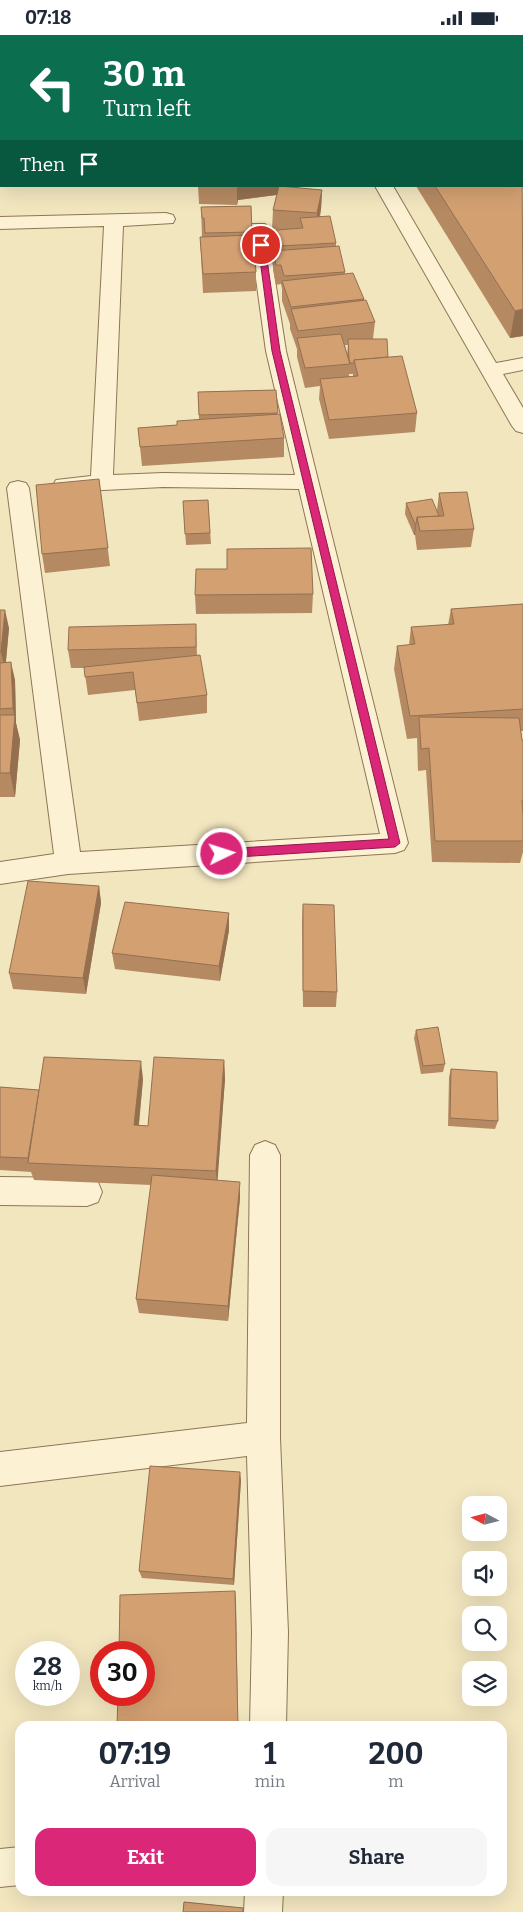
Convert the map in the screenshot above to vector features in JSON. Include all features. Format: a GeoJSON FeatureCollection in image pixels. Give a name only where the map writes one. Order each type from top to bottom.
{"type":"FeatureCollection","features":[{"type":"Feature","properties":{"kind":"street"},"geometry":{"type":"LineString","coordinates":[[385,187],[523,426]]}},
{"type":"Feature","properties":{"kind":"street"},"geometry":{"type":"LineString","coordinates":[[0,223],[166,219]]}},
{"type":"Feature","properties":{"kind":"street"},"geometry":{"type":"LineString","coordinates":[[102,483],[114,221]]}},
{"type":"Feature","properties":{"kind":"street"},"geometry":{"type":"LineString","coordinates":[[0,873],[68,863],[395,843],[276,351],[258,228]]}},
{"type":"Feature","properties":{"kind":"street"},"geometry":{"type":"LineString","coordinates":[[491,369],[523,364]]}},
{"type":"Feature","properties":{"kind":"street"},"geometry":{"type":"LineString","coordinates":[[68,863],[25,488],[163,480],[308,482]]}},
{"type":"Feature","properties":{"kind":"street"},"geometry":{"type":"LineString","coordinates":[[265,1155],[263,1438],[270,1631],[268,1721]]}},
{"type":"Feature","properties":{"kind":"street"},"geometry":{"type":"LineString","coordinates":[[0,1191],[88,1192]]}},
{"type":"Feature","properties":{"kind":"street"},"geometry":{"type":"LineString","coordinates":[[0,1469],[263,1438]]}},
{"type":"Feature","properties":{"kind":"street"},"geometry":{"type":"LineString","coordinates":[[0,1868],[15,1866]]}},
{"type":"Feature","properties":{"kind":"street"},"geometry":{"type":"LineString","coordinates":[[263,1912],[264,1896]]}},
{"type":"Feature","properties":{"kind":"building"},"geometry":{"type":"Polygon","coordinates":[[[279,187],[322,190],[317,213],[273,210],[279,187]]]}},
{"type":"Feature","properties":{"kind":"building"},"geometry":{"type":"Polygon","coordinates":[[[436,187],[522,187],[523,309],[515,311],[436,187]]]}},
{"type":"Feature","properties":{"kind":"building"},"geometry":{"type":"Polygon","coordinates":[[[251,206],[252,232],[205,233],[201,207],[251,206]]]}},
{"type":"Feature","properties":{"kind":"building"},"geometry":{"type":"Polygon","coordinates":[[[330,216],[336,243],[279,246],[276,230],[303,228],[300,218],[330,216]]]}},
{"type":"Feature","properties":{"kind":"building"},"geometry":{"type":"Polygon","coordinates":[[[253,235],[256,272],[203,274],[200,237],[253,235]]]}},
{"type":"Feature","properties":{"kind":"building"},"geometry":{"type":"Polygon","coordinates":[[[339,246],[345,272],[284,276],[281,265],[276,265],[273,251],[339,246]]]}},
{"type":"Feature","properties":{"kind":"building"},"geometry":{"type":"Polygon","coordinates":[[[353,273],[364,299],[291,307],[282,281],[353,273]]]}},
{"type":"Feature","properties":{"kind":"building"},"geometry":{"type":"Polygon","coordinates":[[[366,300],[375,322],[298,331],[291,309],[366,300]]]}},
{"type":"Feature","properties":{"kind":"building"},"geometry":{"type":"Polygon","coordinates":[[[341,334],[350,364],[305,368],[297,338],[341,334]]]}},
{"type":"Feature","properties":{"kind":"building"},"geometry":{"type":"Polygon","coordinates":[[[348,339],[387,339],[388,357],[354,360],[354,363],[350,363],[348,339]]]}},
{"type":"Feature","properties":{"kind":"building"},"geometry":{"type":"Polygon","coordinates":[[[402,356],[417,413],[329,420],[320,379],[358,376],[354,360],[402,356]]]}},
{"type":"Feature","properties":{"kind":"building"},"geometry":{"type":"Polygon","coordinates":[[[276,390],[278,413],[199,415],[198,392],[276,390]]]}},
{"type":"Feature","properties":{"kind":"building"},"geometry":{"type":"Polygon","coordinates":[[[280,414],[284,438],[140,447],[138,428],[177,425],[177,421],[280,414]]]}},
{"type":"Feature","properties":{"kind":"building"},"geometry":{"type":"Polygon","coordinates":[[[99,479],[108,548],[42,554],[36,485],[99,479]]]}},
{"type":"Feature","properties":{"kind":"building"},"geometry":{"type":"Polygon","coordinates":[[[467,492],[474,529],[420,531],[417,517],[444,516],[439,493],[467,492]]]}},
{"type":"Feature","properties":{"kind":"building"},"geometry":{"type":"Polygon","coordinates":[[[432,499],[439,516],[417,517],[415,524],[406,503],[432,499]]]}},
{"type":"Feature","properties":{"kind":"building"},"geometry":{"type":"Polygon","coordinates":[[[208,500],[210,533],[185,534],[183,501],[208,500]]]}},
{"type":"Feature","properties":{"kind":"building"},"geometry":{"type":"Polygon","coordinates":[[[311,548],[313,594],[195,595],[196,569],[227,569],[227,549],[311,548]]]}},
{"type":"Feature","properties":{"kind":"building"},"geometry":{"type":"Polygon","coordinates":[[[523,604],[523,709],[410,716],[397,646],[415,644],[411,627],[454,624],[451,609],[523,604]]]}},
{"type":"Feature","properties":{"kind":"building"},"geometry":{"type":"Polygon","coordinates":[[[0,610],[5,610],[1,652],[0,652],[0,610]]]}},
{"type":"Feature","properties":{"kind":"building"},"geometry":{"type":"Polygon","coordinates":[[[196,624],[196,647],[68,650],[69,627],[196,624]]]}},
{"type":"Feature","properties":{"kind":"building"},"geometry":{"type":"Polygon","coordinates":[[[200,655],[207,695],[137,703],[133,672],[85,677],[84,667],[200,655]]]}},
{"type":"Feature","properties":{"kind":"building"},"geometry":{"type":"Polygon","coordinates":[[[11,662],[13,708],[0,709],[0,663],[11,662]]]}},
{"type":"Feature","properties":{"kind":"building"},"geometry":{"type":"Polygon","coordinates":[[[0,715],[15,715],[10,773],[0,773],[0,715]]]}},
{"type":"Feature","properties":{"kind":"building"},"geometry":{"type":"Polygon","coordinates":[[[419,717],[519,718],[523,740],[523,841],[435,841],[429,748],[421,749],[419,717]]]}},
{"type":"Feature","properties":{"kind":"building"},"geometry":{"type":"Polygon","coordinates":[[[28,881],[99,886],[83,978],[9,973],[28,881]]]}},
{"type":"Feature","properties":{"kind":"building"},"geometry":{"type":"Polygon","coordinates":[[[125,902],[229,913],[219,966],[112,953],[125,902]]]}},
{"type":"Feature","properties":{"kind":"building"},"geometry":{"type":"Polygon","coordinates":[[[303,904],[334,905],[337,992],[303,991],[303,904]]]}},
{"type":"Feature","properties":{"kind":"building"},"geometry":{"type":"Polygon","coordinates":[[[438,1027],[445,1064],[423,1066],[416,1030],[438,1027]]]}},
{"type":"Feature","properties":{"kind":"building"},"geometry":{"type":"Polygon","coordinates":[[[44,1057],[141,1061],[134,1125],[148,1126],[154,1057],[224,1060],[216,1171],[28,1163],[44,1057]]]}},
{"type":"Feature","properties":{"kind":"building"},"geometry":{"type":"Polygon","coordinates":[[[451,1069],[497,1072],[498,1121],[450,1118],[451,1069]]]}},
{"type":"Feature","properties":{"kind":"building"},"geometry":{"type":"Polygon","coordinates":[[[0,1087],[39,1090],[28,1158],[0,1157],[0,1087]]]}},
{"type":"Feature","properties":{"kind":"building"},"geometry":{"type":"Polygon","coordinates":[[[152,1175],[240,1182],[228,1306],[136,1299],[152,1175]]]}},
{"type":"Feature","properties":{"kind":"building"},"geometry":{"type":"Polygon","coordinates":[[[150,1466],[240,1472],[233,1579],[139,1571],[150,1466]]]}},
{"type":"Feature","properties":{"kind":"building"},"geometry":{"type":"Polygon","coordinates":[[[235,1591],[238,1721],[117,1721],[118,1706],[155,1706],[155,1641],[119,1641],[120,1595],[235,1591]]]}},
{"type":"Feature","properties":{"kind":"building"},"geometry":{"type":"Polygon","coordinates":[[[184,1902],[243,1908],[243,1912],[183,1912],[184,1902]]]}},
{"type":"Feature","properties":{"kind":"route"},"geometry":{"type":"LineString","coordinates":[[222,854],[395,843],[276,351],[261,245]]}}]}
